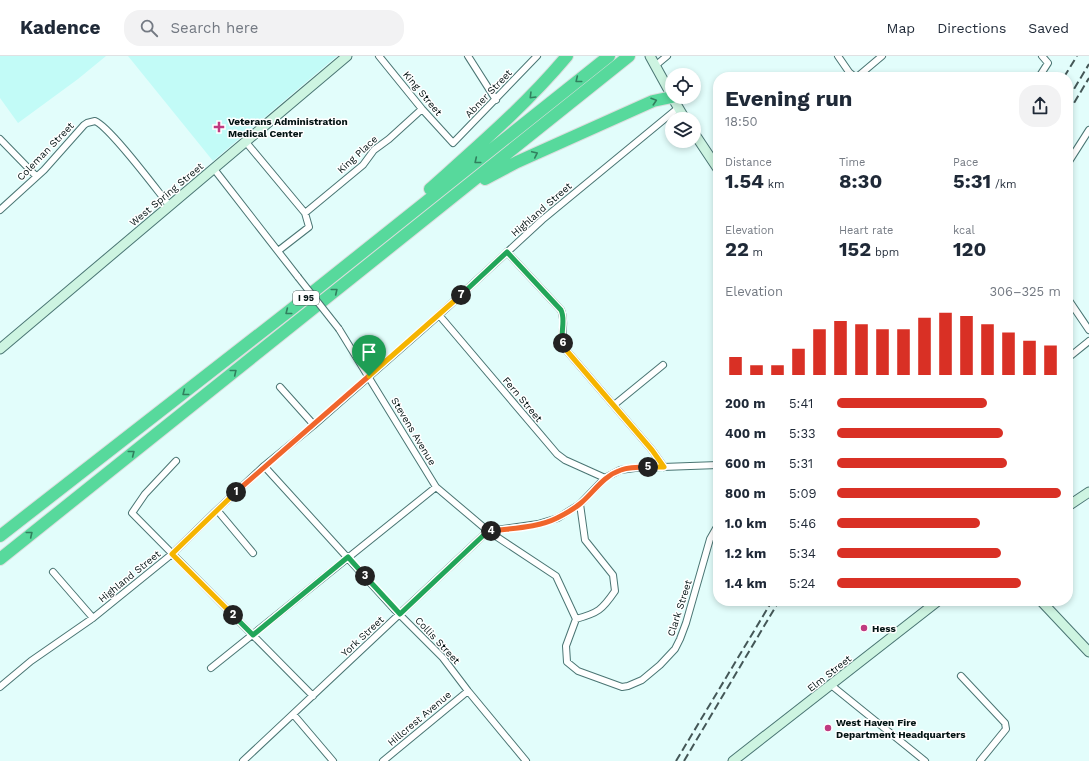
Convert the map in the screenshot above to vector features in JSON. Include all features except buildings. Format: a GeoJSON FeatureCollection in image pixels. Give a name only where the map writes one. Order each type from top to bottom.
{"type":"FeatureCollection","features":[{"type":"Feature","properties":{"kind":"highway"},"geometry":{"type":"LineString","coordinates":[[339,271],[523,104],[544,83],[567,56]]}},
{"type":"Feature","properties":{"kind":"highway","name":"I 95"},"geometry":{"type":"LineString","coordinates":[[0,536],[205,377],[609,56]]}},
{"type":"Feature","properties":{"kind":"highway","name":"I 95"},"geometry":{"type":"LineString","coordinates":[[0,559],[628,57]]}},
{"type":"Feature","properties":{"kind":"highway"},"geometry":{"type":"LineString","coordinates":[[396,242],[490,176],[517,162],[654,101],[665,99]]}},
{"type":"Feature","properties":{"kind":"main road","name":"West Spring Street"},"geometry":{"type":"LineString","coordinates":[[0,349],[347,56]]}},
{"type":"Feature","properties":{"kind":"main road"},"geometry":{"type":"LineString","coordinates":[[650,56],[665,84]]}},
{"type":"Feature","properties":{"kind":"main road"},"geometry":{"type":"LineString","coordinates":[[676,104],[681,112]]}},
{"type":"Feature","properties":{"kind":"main road"},"geometry":{"type":"LineString","coordinates":[[701,144],[713,162]]}},
{"type":"Feature","properties":{"kind":"main road"},"geometry":{"type":"LineString","coordinates":[[1073,503],[1089,492]]}},
{"type":"Feature","properties":{"kind":"main road","name":"Elm Street"},"geometry":{"type":"LineString","coordinates":[[733,761],[932,606]]}},
{"type":"Feature","properties":{"kind":"main road"},"geometry":{"type":"LineString","coordinates":[[1046,606],[1089,652]]}},
{"type":"Feature","properties":{"kind":"street","name":"King Street"},"geometry":{"type":"LineString","coordinates":[[379,56],[422,109],[454,143]]}},
{"type":"Feature","properties":{"kind":"street"},"geometry":{"type":"LineString","coordinates":[[468,56],[496,100]]}},
{"type":"Feature","properties":{"kind":"street","name":"Abner Street"},"geometry":{"type":"LineString","coordinates":[[454,143],[537,56]]}},
{"type":"Feature","properties":{"kind":"street"},"geometry":{"type":"LineString","coordinates":[[655,66],[667,56]]}},
{"type":"Feature","properties":{"kind":"street"},"geometry":{"type":"LineString","coordinates":[[838,56],[849,72]]}},
{"type":"Feature","properties":{"kind":"street"},"geometry":{"type":"LineString","coordinates":[[862,72],[882,56]]}},
{"type":"Feature","properties":{"kind":"street"},"geometry":{"type":"LineString","coordinates":[[1042,56],[1048,63],[1042,72]]}},
{"type":"Feature","properties":{"kind":"street","name":"Highland Street"},"geometry":{"type":"LineString","coordinates":[[0,687],[31,661],[93,618],[172,554],[216,510],[264,466],[314,425],[439,315],[542,220],[678,108]]}},
{"type":"Feature","properties":{"kind":"street","name":"King Place"},"geometry":{"type":"LineString","coordinates":[[305,213],[363,165],[374,150],[389,139],[422,109]]}},
{"type":"Feature","properties":{"kind":"street","name":"Coleman Street"},"geometry":{"type":"LineString","coordinates":[[0,210],[44,170],[84,125],[91,121],[95,121],[102,125],[169,205]]}},
{"type":"Feature","properties":{"kind":"street"},"geometry":{"type":"LineString","coordinates":[[1073,154],[1089,130]]}},
{"type":"Feature","properties":{"kind":"street"},"geometry":{"type":"LineString","coordinates":[[0,139],[36,176]]}},
{"type":"Feature","properties":{"kind":"street"},"geometry":{"type":"LineString","coordinates":[[245,142],[305,213],[309,227],[278,251]]}},
{"type":"Feature","properties":{"kind":"street","name":"Stevens Avenue"},"geometry":{"type":"LineString","coordinates":[[214,169],[339,329],[436,488],[488,531],[556,576],[576,619]]}},
{"type":"Feature","properties":{"kind":"street"},"geometry":{"type":"LineString","coordinates":[[507,252],[561,310],[563,318],[562,335],[565,348],[652,450],[664,467]]}},
{"type":"Feature","properties":{"kind":"street"},"geometry":{"type":"LineString","coordinates":[[1073,306],[1089,330]]}},
{"type":"Feature","properties":{"kind":"street","name":"Fern Street"},"geometry":{"type":"LineString","coordinates":[[439,315],[557,454],[565,460],[605,478]]}},
{"type":"Feature","properties":{"kind":"street"},"geometry":{"type":"LineString","coordinates":[[1073,354],[1089,341]]}},
{"type":"Feature","properties":{"kind":"street"},"geometry":{"type":"LineString","coordinates":[[614,405],[663,364]]}},
{"type":"Feature","properties":{"kind":"street"},"geometry":{"type":"LineString","coordinates":[[280,387],[314,425]]}},
{"type":"Feature","properties":{"kind":"street"},"geometry":{"type":"LineString","coordinates":[[176,461],[145,494],[132,513],[313,696]]}},
{"type":"Feature","properties":{"kind":"street"},"geometry":{"type":"LineString","coordinates":[[488,531],[528,526],[548,522],[558,518],[580,504],[605,478],[620,470],[628,468],[713,465]]}},
{"type":"Feature","properties":{"kind":"street","name":"Collis Street"},"geometry":{"type":"LineString","coordinates":[[264,466],[400,614],[443,658],[468,691],[526,761]]}},
{"type":"Feature","properties":{"kind":"street"},"geometry":{"type":"LineString","coordinates":[[211,668],[436,488]]}},
{"type":"Feature","properties":{"kind":"street"},"geometry":{"type":"LineString","coordinates":[[576,619],[594,614],[607,603],[615,591],[613,575],[585,540],[580,504]]}},
{"type":"Feature","properties":{"kind":"street"},"geometry":{"type":"LineString","coordinates":[[216,510],[253,553]]}},
{"type":"Feature","properties":{"kind":"street","name":"York Street"},"geometry":{"type":"LineString","coordinates":[[242,761],[488,531]]}},
{"type":"Feature","properties":{"kind":"street","name":"Clark Street"},"geometry":{"type":"LineString","coordinates":[[576,619],[566,646],[567,662],[578,671],[616,686],[628,686],[642,680],[669,657],[680,639],[710,538],[713,533]]}},
{"type":"Feature","properties":{"kind":"street"},"geometry":{"type":"LineString","coordinates":[[53,572],[93,618]]}},
{"type":"Feature","properties":{"kind":"street"},"geometry":{"type":"LineString","coordinates":[[962,676],[1005,723],[1006,729],[980,761]]}},
{"type":"Feature","properties":{"kind":"street"},"geometry":{"type":"LineString","coordinates":[[831,685],[925,761]]}},
{"type":"Feature","properties":{"kind":"street","name":"Hillcrest Avenue"},"geometry":{"type":"LineString","coordinates":[[383,761],[468,691]]}},
{"type":"Feature","properties":{"kind":"street"},"geometry":{"type":"LineString","coordinates":[[293,714],[333,761]]}},
{"type":"Feature","properties":{"kind":"shaded area"},"geometry":{"type":"Polygon","coordinates":[[[0,56],[106,56],[78,79],[18,123],[0,98],[0,56]]]}},
{"type":"Feature","properties":{"kind":"shaded area","name":"Veterans Administration Medical Center"},"geometry":{"type":"Polygon","coordinates":[[[128,56],[337,56],[213,161],[128,56]]]}},
{"type":"Feature","properties":{"kind":"railway"},"geometry":{"type":"LineString","coordinates":[[1067,72],[1077,56]]}},
{"type":"Feature","properties":{"kind":"railway"},"geometry":{"type":"LineString","coordinates":[[1073,91],[1089,64]]}},
{"type":"Feature","properties":{"kind":"railway"},"geometry":{"type":"LineString","coordinates":[[1073,105],[1089,78]]}},
{"type":"Feature","properties":{"kind":"railway"},"geometry":{"type":"LineString","coordinates":[[676,761],[769,606]]}},
{"type":"Feature","properties":{"kind":"railway"},"geometry":{"type":"LineString","coordinates":[[684,761],[776,606]]}},
{"type":"Feature","properties":{"kind":"place","name":"Veterans Administration Medical Center"},"geometry":{"type":"Point","coordinates":[219,127]}},
{"type":"Feature","properties":{"kind":"place","name":"Hess"},"geometry":{"type":"Point","coordinates":[864,628]}},
{"type":"Feature","properties":{"kind":"place","name":"West Haven Fire Department Headquarters"},"geometry":{"type":"Point","coordinates":[828,728]}},
{"type":"Feature","properties":{"kind":"route"},"geometry":{"type":"LineString","coordinates":[[507,252],[561,310],[563,316],[562,340],[567,351],[652,450],[664,467],[628,468],[620,470],[605,478],[580,504],[558,518],[548,522],[528,526],[488,531],[400,614],[348,557],[283,612],[253,635],[172,554],[216,510],[264,466],[314,425],[369,376],[439,315],[507,252]]}}]}
